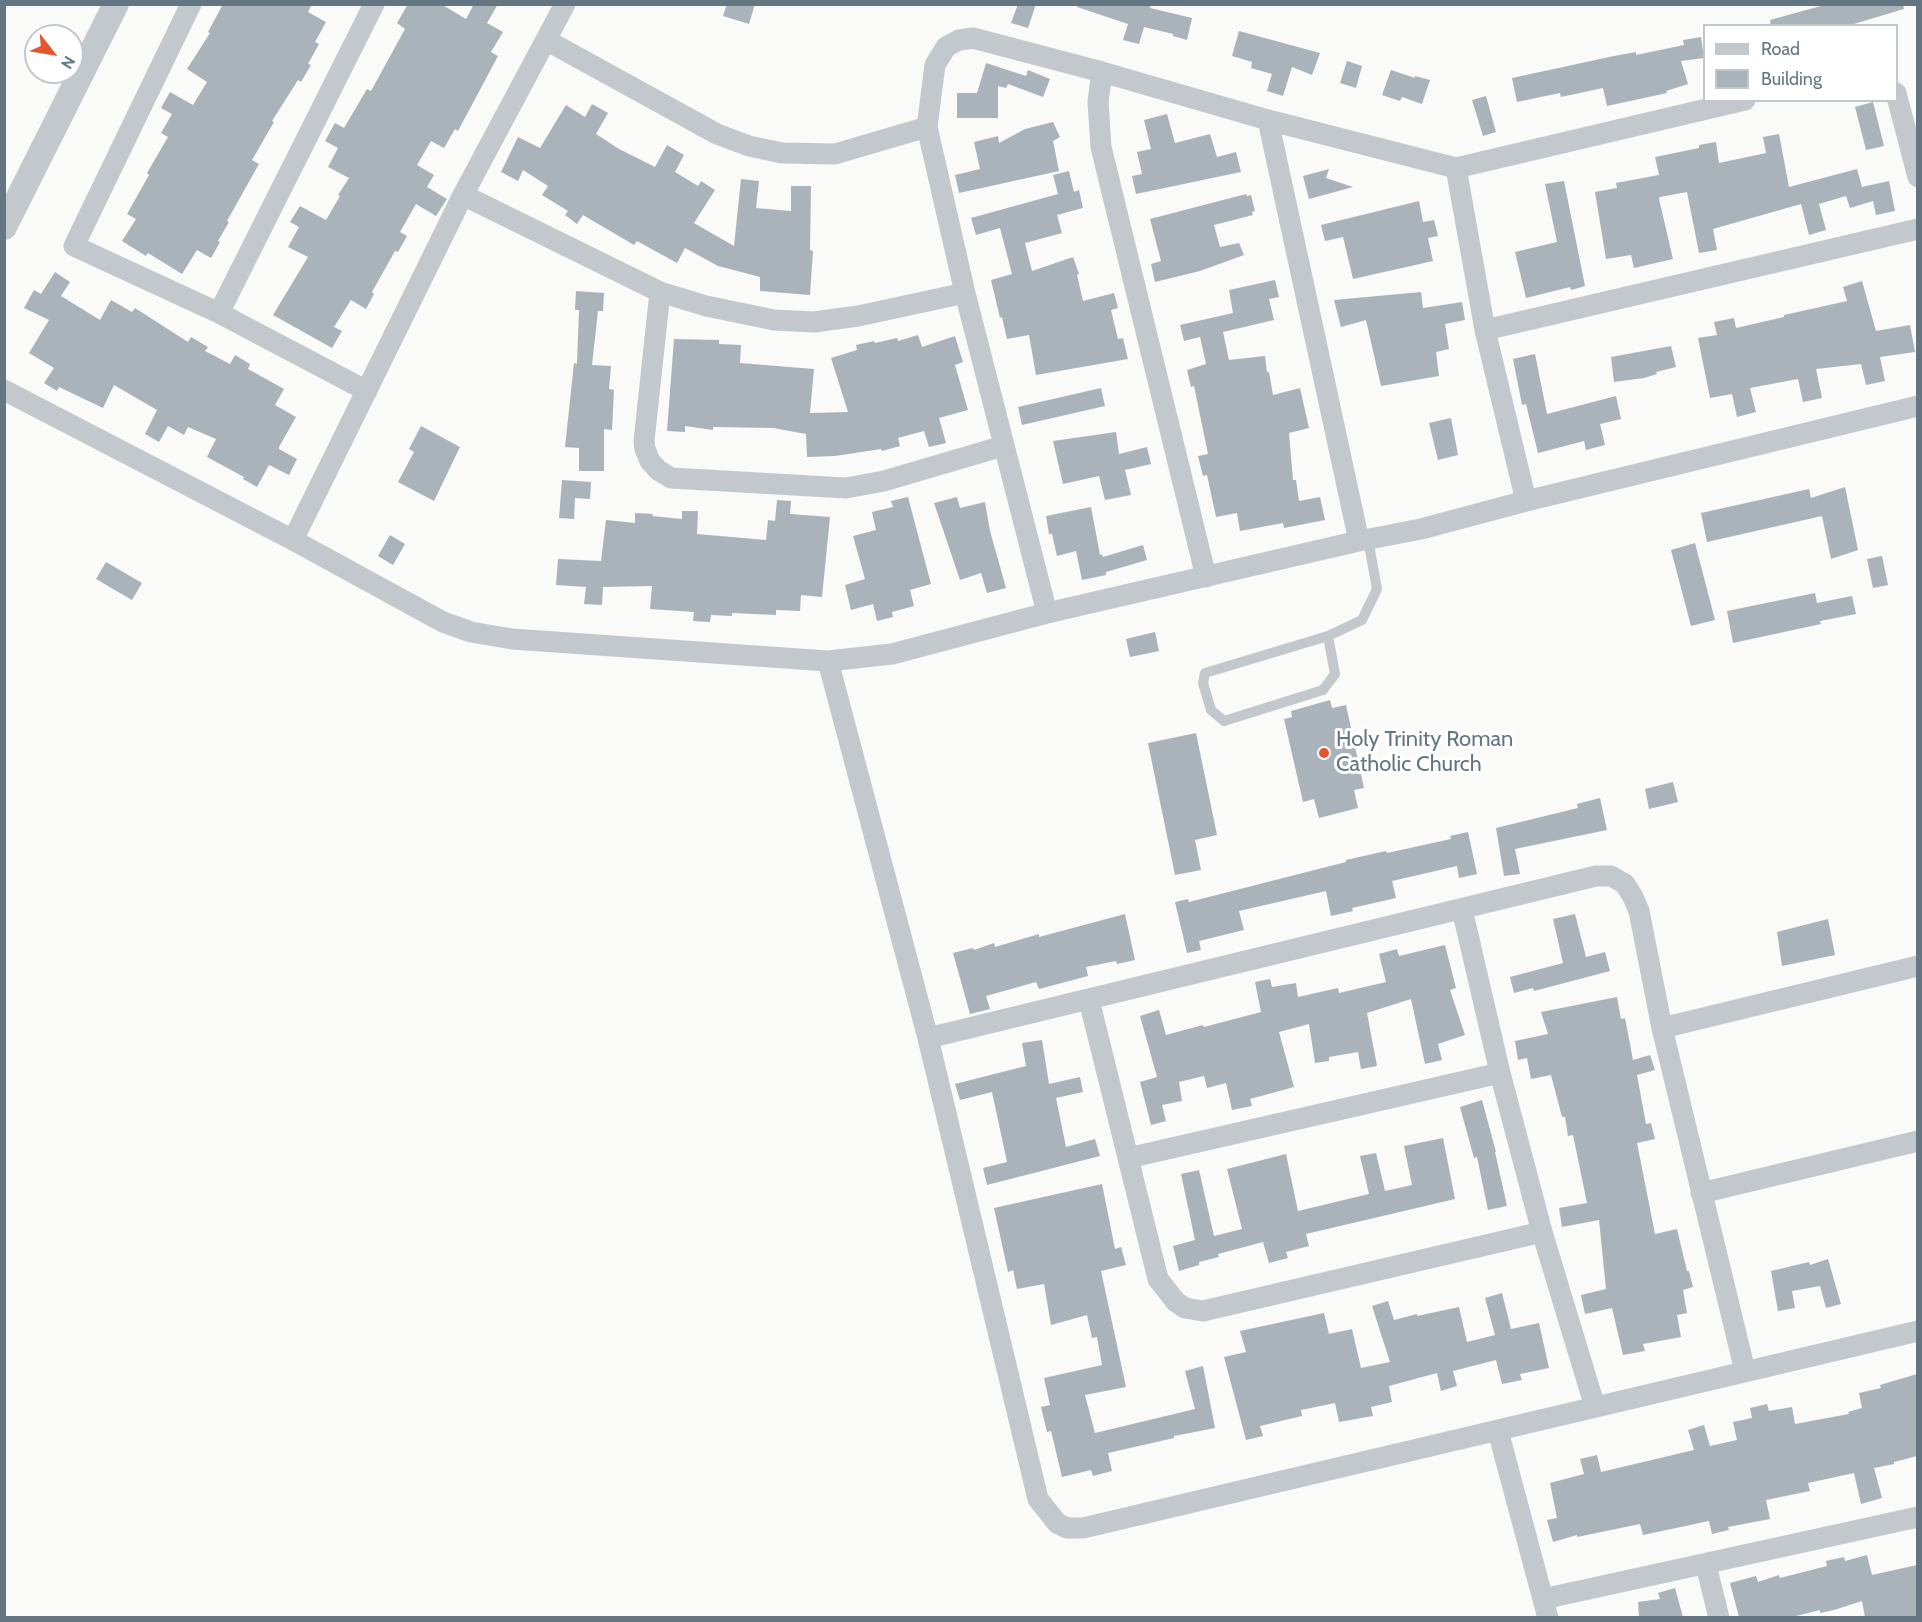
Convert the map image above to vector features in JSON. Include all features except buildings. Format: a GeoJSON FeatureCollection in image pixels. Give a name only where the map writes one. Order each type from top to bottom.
{"type":"FeatureCollection","features":[{"type":"Feature","properties":{"kind":"street"},"geometry":{"type":"LineString","coordinates":[[4,227],[116,4]]}},
{"type":"Feature","properties":{"kind":"street"},"geometry":{"type":"LineString","coordinates":[[191,4],[74,246],[219,313],[367,391]]}},
{"type":"Feature","properties":{"kind":"street"},"geometry":{"type":"LineString","coordinates":[[219,313],[374,4]]}},
{"type":"Feature","properties":{"kind":"street"},"geometry":{"type":"LineString","coordinates":[[292,540],[463,195],[565,4]]}},
{"type":"Feature","properties":{"kind":"street"},"geometry":{"type":"LineString","coordinates":[[1047,613],[965,293],[927,127],[935,65],[946,47],[959,40],[973,38],[1268,120],[1456,168],[1736,102]]}},
{"type":"Feature","properties":{"kind":"street"},"geometry":{"type":"LineString","coordinates":[[546,40],[717,134],[749,146],[782,153],[835,154],[927,127]]}},
{"type":"Feature","properties":{"kind":"street"},"geometry":{"type":"LineString","coordinates":[[1102,72],[1098,102],[1101,147],[1206,577]]}},
{"type":"Feature","properties":{"kind":"street"},"geometry":{"type":"LineString","coordinates":[[1898,101],[1917,177]]}},
{"type":"Feature","properties":{"kind":"street"},"geometry":{"type":"LineString","coordinates":[[1268,120],[1364,540]]}},
{"type":"Feature","properties":{"kind":"street"},"geometry":{"type":"LineString","coordinates":[[1456,168],[1485,330],[1526,501]]}},
{"type":"Feature","properties":{"kind":"street"},"geometry":{"type":"LineString","coordinates":[[463,195],[660,292],[706,306],[774,320],[814,322],[858,316],[965,293]]}},
{"type":"Feature","properties":{"kind":"street"},"geometry":{"type":"LineString","coordinates":[[1485,330],[1917,229]]}},
{"type":"Feature","properties":{"kind":"street"},"geometry":{"type":"LineString","coordinates":[[660,292],[644,441],[650,461],[658,470],[671,478],[846,488],[884,481],[1003,446]]}},
{"type":"Feature","properties":{"kind":"street"},"geometry":{"type":"LineString","coordinates":[[4,390],[292,540],[443,622],[471,632],[512,639],[828,661],[892,654],[1047,613],[1421,529],[1526,501],[1917,406]]}},
{"type":"Feature","properties":{"kind":"street"},"geometry":{"type":"LineString","coordinates":[[828,661],[928,1038],[1038,1499],[1057,1523],[1067,1528],[1083,1528],[1917,1331]]}},
{"type":"Feature","properties":{"kind":"street"},"geometry":{"type":"LineString","coordinates":[[928,1038],[1596,876],[1611,876],[1625,884],[1639,911],[1662,1028],[1745,1371]]}},
{"type":"Feature","properties":{"kind":"street"},"geometry":{"type":"LineString","coordinates":[[1461,909],[1500,1073],[1542,1232],[1595,1407]]}},
{"type":"Feature","properties":{"kind":"street"},"geometry":{"type":"LineString","coordinates":[[1662,1028],[1917,966]]}},
{"type":"Feature","properties":{"kind":"street"},"geometry":{"type":"LineString","coordinates":[[1089,1000],[1158,1279],[1176,1302],[1185,1308],[1203,1311],[1542,1232]]}},
{"type":"Feature","properties":{"kind":"street"},"geometry":{"type":"LineString","coordinates":[[1128,1158],[1500,1073]]}},
{"type":"Feature","properties":{"kind":"street"},"geometry":{"type":"LineString","coordinates":[[1701,1193],[1917,1141]]}},
{"type":"Feature","properties":{"kind":"street"},"geometry":{"type":"LineString","coordinates":[[1498,1431],[1546,1608],[1706,1565],[1917,1517]]}},
{"type":"Feature","properties":{"kind":"street"},"geometry":{"type":"LineString","coordinates":[[1706,1565],[1719,1617]]}},
{"type":"Feature","properties":{"kind":"lane"},"geometry":{"type":"LineString","coordinates":[[1328,636],[1335,674],[1323,690],[1224,721],[1211,710],[1203,683],[1205,673],[1328,636],[1362,620],[1377,589],[1364,540]]}},
{"type":"Feature","properties":{"kind":"place","name":"Holy Trinity Roman Catholic Church"},"geometry":{"type":"Point","coordinates":[1324,753]}}]}
